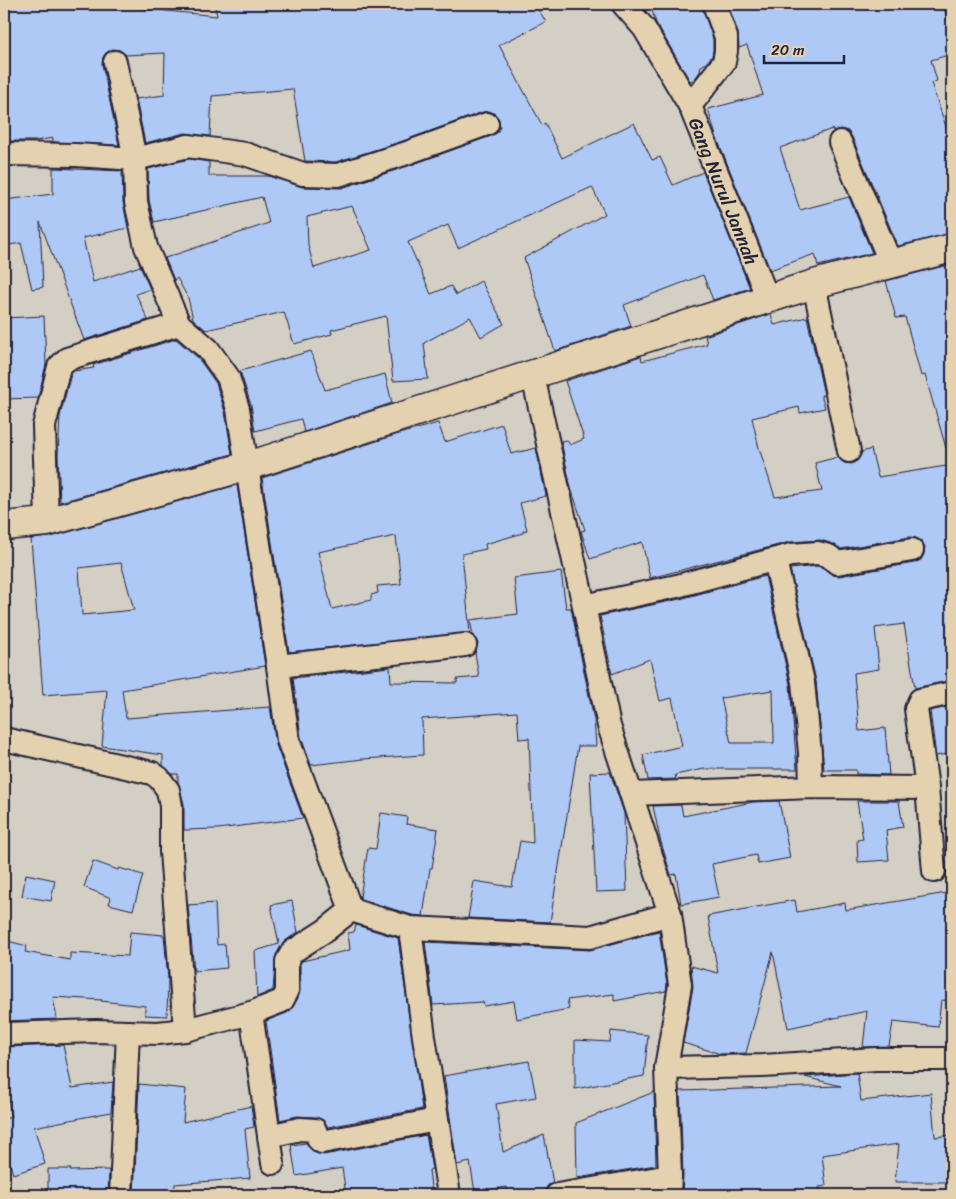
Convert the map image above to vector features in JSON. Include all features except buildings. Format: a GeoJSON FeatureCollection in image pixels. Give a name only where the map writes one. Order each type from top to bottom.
{"type":"FeatureCollection","features":[{"type":"Feature","properties":{"kind":"street"},"geometry":{"type":"LineString","coordinates":[[623,4],[644,28],[690,106]]}},
{"type":"Feature","properties":{"kind":"street","name":"Gang Nurul Jannah"},"geometry":{"type":"LineString","coordinates":[[714,4],[726,37],[724,62],[690,106],[768,299]]}},
{"type":"Feature","properties":{"kind":"street"},"geometry":{"type":"LineString","coordinates":[[114,62],[135,159],[136,202],[146,246],[178,324],[208,349],[228,376],[238,409],[288,740],[351,910]]}},
{"type":"Feature","properties":{"kind":"street"},"geometry":{"type":"LineString","coordinates":[[4,154],[135,159],[188,146],[245,154],[303,174],[338,175],[404,154],[487,124]]}},
{"type":"Feature","properties":{"kind":"street"},"geometry":{"type":"LineString","coordinates":[[840,142],[891,264]]}},
{"type":"Feature","properties":{"kind":"street"},"geometry":{"type":"LineString","coordinates":[[4,526],[47,522],[248,466],[533,376],[814,284],[952,248]]}},
{"type":"Feature","properties":{"kind":"street"},"geometry":{"type":"LineString","coordinates":[[814,284],[849,451]]}},
{"type":"Feature","properties":{"kind":"street"},"geometry":{"type":"LineString","coordinates":[[47,522],[44,426],[58,367],[68,359],[178,324]]}},
{"type":"Feature","properties":{"kind":"street"},"geometry":{"type":"LineString","coordinates":[[533,376],[609,726],[670,914],[680,985],[666,1068],[670,1186],[557,1195]]}},
{"type":"Feature","properties":{"kind":"street"},"geometry":{"type":"LineString","coordinates":[[584,606],[677,586],[791,555],[818,553],[829,556],[837,563],[912,550]]}},
{"type":"Feature","properties":{"kind":"street"},"geometry":{"type":"LineString","coordinates":[[775,560],[803,682],[810,753],[811,787]]}},
{"type":"Feature","properties":{"kind":"street"},"geometry":{"type":"LineString","coordinates":[[278,666],[465,645]]}},
{"type":"Feature","properties":{"kind":"street"},"geometry":{"type":"LineString","coordinates":[[934,871],[916,709],[920,700],[952,693]]}},
{"type":"Feature","properties":{"kind":"street"},"geometry":{"type":"LineString","coordinates":[[4,739],[152,773],[159,778],[168,790],[171,806],[171,852],[185,1030]]}},
{"type":"Feature","properties":{"kind":"street"},"geometry":{"type":"LineString","coordinates":[[632,794],[811,787],[926,788]]}},
{"type":"Feature","properties":{"kind":"street"},"geometry":{"type":"LineString","coordinates":[[351,910],[410,928],[590,937],[670,914]]}},
{"type":"Feature","properties":{"kind":"street"},"geometry":{"type":"LineString","coordinates":[[4,1034],[96,1031],[158,1033],[185,1030],[252,1013],[282,1001],[287,992],[287,960],[292,952],[326,930],[351,910]]}},
{"type":"Feature","properties":{"kind":"street"},"geometry":{"type":"LineString","coordinates":[[410,928],[436,1120],[449,1195]]}},
{"type":"Feature","properties":{"kind":"street"},"geometry":{"type":"LineString","coordinates":[[252,1013],[273,1163]]}},
{"type":"Feature","properties":{"kind":"street"},"geometry":{"type":"LineString","coordinates":[[121,1195],[128,1032]]}},
{"type":"Feature","properties":{"kind":"street"},"geometry":{"type":"LineString","coordinates":[[666,1068],[763,1066],[876,1059],[952,1059]]}},
{"type":"Feature","properties":{"kind":"street"},"geometry":{"type":"LineString","coordinates":[[269,1136],[308,1129],[315,1130],[319,1140],[322,1142],[436,1120]]}}]}
